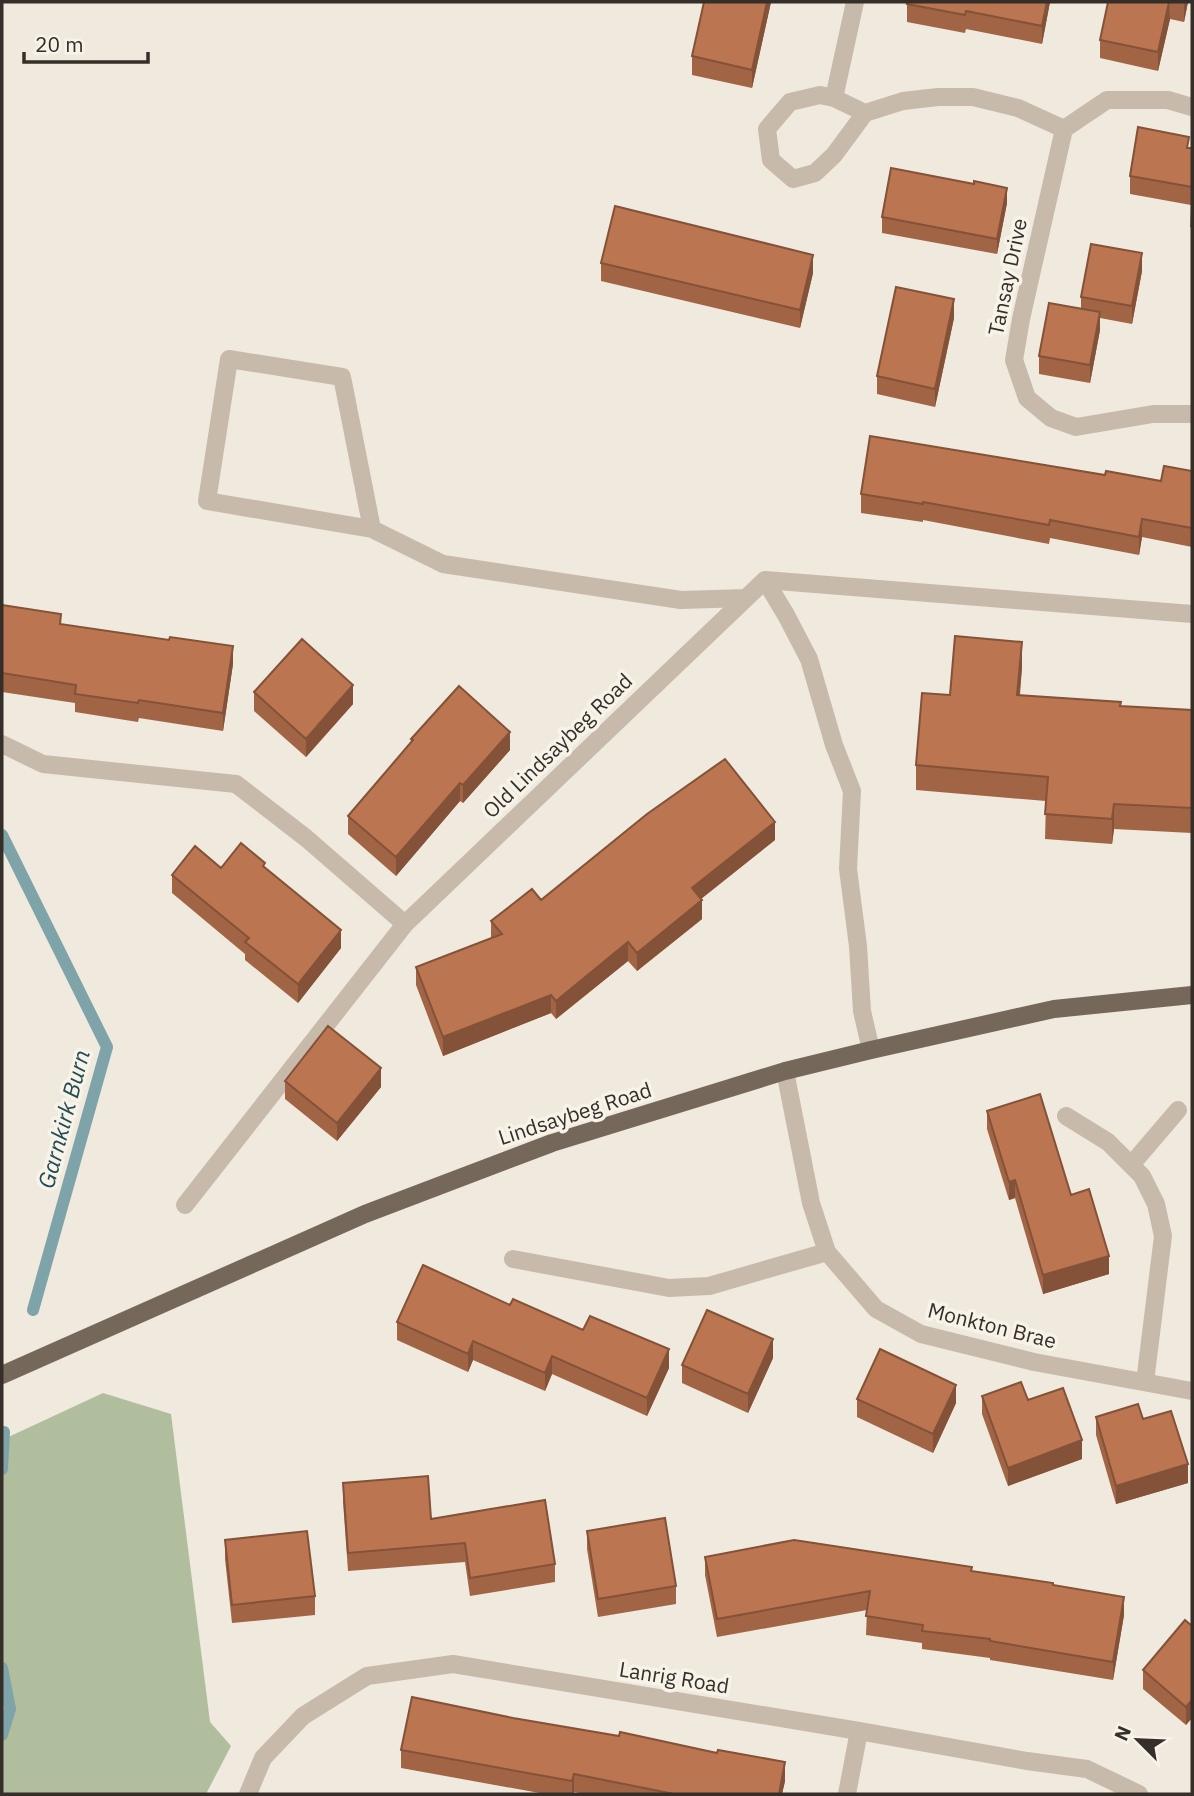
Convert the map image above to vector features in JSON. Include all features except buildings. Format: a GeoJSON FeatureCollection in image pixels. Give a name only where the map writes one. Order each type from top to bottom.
{"type":"FeatureCollection","features":[{"type":"Feature","properties":{"kind":"main road","name":"Lindsaybeg Road"},"geometry":{"type":"LineString","coordinates":[[2,1375],[365,1214],[552,1143],[785,1071],[871,1051],[1054,1009],[1192,995]]}},
{"type":"Feature","properties":{"kind":"street"},"geometry":{"type":"LineString","coordinates":[[834,98],[855,2]]}},
{"type":"Feature","properties":{"kind":"street"},"geometry":{"type":"LineString","coordinates":[[865,113],[834,98],[820,95],[790,102],[767,129],[771,160],[793,179],[815,173],[834,155],[865,113],[904,101],[973,97],[1018,108],[1064,129],[1107,100],[1168,100],[1192,107]]}},
{"type":"Feature","properties":{"kind":"street","name":"Tansay Drive"},"geometry":{"type":"LineString","coordinates":[[1064,129],[1014,360],[1027,398],[1051,418],[1076,427],[1153,414],[1192,414]]}},
{"type":"Feature","properties":{"kind":"street"},"geometry":{"type":"LineString","coordinates":[[372,529],[342,377],[229,359],[207,500],[372,529],[443,564],[681,600],[746,598]]}},
{"type":"Feature","properties":{"kind":"street"},"geometry":{"type":"LineString","coordinates":[[765,580],[1192,614]]}},
{"type":"Feature","properties":{"kind":"street"},"geometry":{"type":"LineString","coordinates":[[765,580],[808,659],[834,745],[852,791],[848,869],[858,946],[862,1011],[871,1051]]}},
{"type":"Feature","properties":{"kind":"street","name":"Old Lindsaybeg Road"},"geometry":{"type":"LineString","coordinates":[[185,1205],[405,923],[765,580]]}},
{"type":"Feature","properties":{"kind":"street"},"geometry":{"type":"LineString","coordinates":[[2,744],[43,764],[236,784],[306,838],[405,923]]}},
{"type":"Feature","properties":{"kind":"street","name":"Monkton Brae"},"geometry":{"type":"LineString","coordinates":[[785,1071],[811,1203],[827,1252],[876,1308],[921,1334],[1034,1362],[1192,1391]]}},
{"type":"Feature","properties":{"kind":"street"},"geometry":{"type":"LineString","coordinates":[[1131,1165],[1178,1110]]}},
{"type":"Feature","properties":{"kind":"street"},"geometry":{"type":"LineString","coordinates":[[1066,1116],[1108,1142],[1142,1176],[1156,1204],[1163,1236],[1145,1382]]}},
{"type":"Feature","properties":{"kind":"street"},"geometry":{"type":"LineString","coordinates":[[513,1259],[669,1288],[709,1286],[827,1252]]}},
{"type":"Feature","properties":{"kind":"street","name":"Lanrig Road"},"geometry":{"type":"LineString","coordinates":[[248,1794],[263,1758],[303,1716],[367,1676],[453,1664],[1087,1769],[1139,1794]]}},
{"type":"Feature","properties":{"kind":"street"},"geometry":{"type":"LineString","coordinates":[[847,1794],[859,1731]]}},
{"type":"Feature","properties":{"kind":"green space"},"geometry":{"type":"Polygon","coordinates":[[[103,1393],[171,1414],[210,1722],[231,1746],[206,1794],[2,1794],[2,1440],[103,1393]]]}},
{"type":"Feature","properties":{"kind":"waterway","name":"Garnkirk Burn"},"geometry":{"type":"LineString","coordinates":[[2,835],[107,1047],[33,1310]]}},
{"type":"Feature","properties":{"kind":"waterway","name":"Garnkirk Burn"},"geometry":{"type":"LineString","coordinates":[[2,1469],[4,1432]]}},
{"type":"Feature","properties":{"kind":"waterway","name":"Garnkirk Burn"},"geometry":{"type":"LineString","coordinates":[[2,1668],[10,1709],[2,1735]]}}]}
